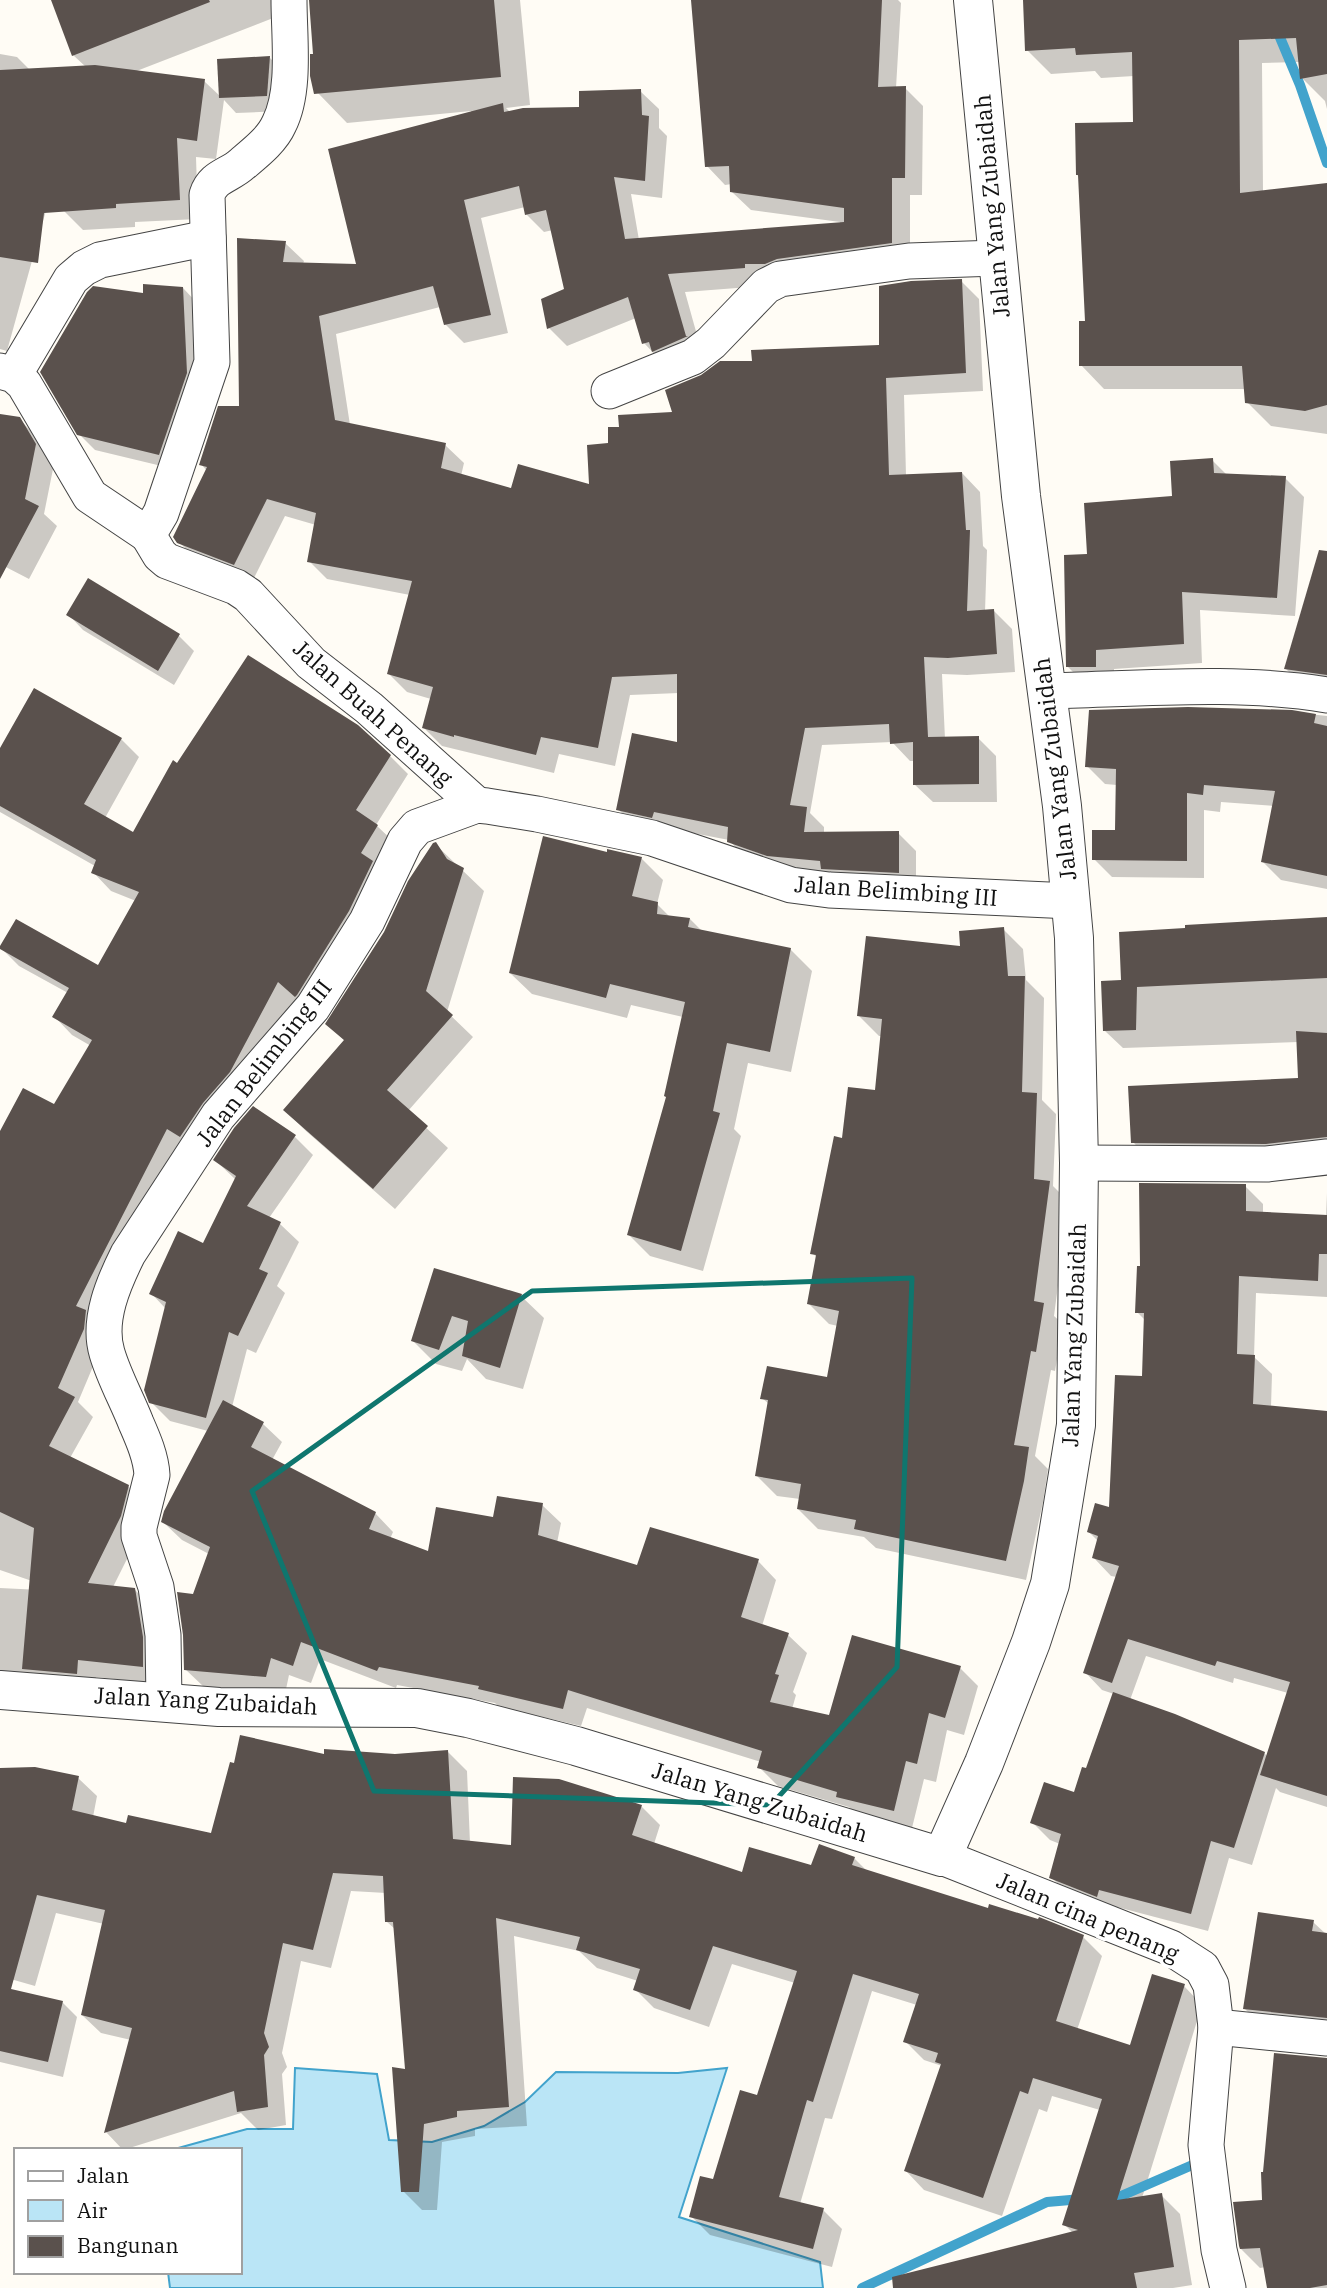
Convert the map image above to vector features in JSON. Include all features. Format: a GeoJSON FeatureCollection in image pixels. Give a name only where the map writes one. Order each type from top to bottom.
{"type":"FeatureCollection","features":[{"type":"Feature","properties":{"kind":"street"},"geometry":{"type":"LineString","coordinates":[[148,535],[161,513],[212,362],[206,195],[211,184],[240,167],[279,126],[289,91],[289,0]]}},
{"type":"Feature","properties":{"kind":"street","name":"Jalan Yang Zubaidah"},"geometry":{"type":"LineString","coordinates":[[0,1690],[219,1707],[417,1709],[468,1718],[576,1746],[942,1857],[984,1763],[1031,1642],[1050,1584],[1076,1425],[1079,1163],[1074,938],[1062,806],[1021,496],[973,0]]}},
{"type":"Feature","properties":{"kind":"street"},"geometry":{"type":"LineString","coordinates":[[7,373],[71,279],[84,268],[100,260],[208,239]]}},
{"type":"Feature","properties":{"kind":"street"},"geometry":{"type":"LineString","coordinates":[[609,391],[693,357],[711,343],[766,286],[780,279],[909,261],[997,258]]}},
{"type":"Feature","properties":{"kind":"street","name":"Jalan Buah Penang"},"geometry":{"type":"LineString","coordinates":[[7,373],[24,384],[90,496],[148,535],[160,555],[167,561],[236,587],[248,595],[311,663],[369,708],[477,805]]}},
{"type":"Feature","properties":{"kind":"street"},"geometry":{"type":"LineString","coordinates":[[1047,691],[1294,689],[1327,695]]}},
{"type":"Feature","properties":{"kind":"street","name":"Jalan Belimbing III"},"geometry":{"type":"LineString","coordinates":[[164,1701],[163,1635],[156,1587],[139,1536],[152,1465],[107,1352],[105,1338],[105,1325],[117,1276],[128,1254],[218,1115],[313,1007],[367,920],[410,833],[433,820],[477,805],[537,814],[652,838],[791,885],[842,891],[1071,901]]}},
{"type":"Feature","properties":{"kind":"street"},"geometry":{"type":"LineString","coordinates":[[1079,1163],[1267,1164],[1327,1157]]}},
{"type":"Feature","properties":{"kind":"street","name":"Jalan cina penang"},"geometry":{"type":"LineString","coordinates":[[942,1857],[1171,1948],[1202,1968],[1207,1975],[1211,1985],[1216,2027],[1206,2145],[1219,2250],[1228,2288]]}},
{"type":"Feature","properties":{"kind":"street"},"geometry":{"type":"LineString","coordinates":[[1216,2027],[1327,2038]]}},
{"type":"Feature","properties":{"kind":"highlighted area"},"geometry":{"type":"Polygon","coordinates":[[[912,1278],[897,1667],[771,1805],[374,1791],[252,1491],[532,1291],[912,1278]]]}},
{"type":"Feature","properties":{"kind":"water"},"geometry":{"type":"Polygon","coordinates":[[[295,2068],[377,2074],[389,2140],[432,2142],[484,2126],[525,2102],[556,2072],[678,2073],[727,2068],[679,2217],[820,2262],[823,2288],[170,2288],[168,2274],[242,2274],[242,2148],[178,2148],[247,2129],[293,2129],[295,2068]]]}},
{"type":"Feature","properties":{"kind":"building"},"geometry":{"type":"Polygon","coordinates":[[[51,0],[209,0],[210,2],[72,56],[51,0]]]}},
{"type":"Feature","properties":{"kind":"building"},"geometry":{"type":"Polygon","coordinates":[[[309,0],[494,0],[501,77],[314,94],[310,76],[310,54],[313,54],[309,0]]]}},
{"type":"Feature","properties":{"kind":"building"},"geometry":{"type":"Polygon","coordinates":[[[691,0],[882,0],[878,87],[906,86],[905,178],[892,178],[892,243],[777,259],[765,264],[745,264],[745,268],[668,274],[688,336],[652,352],[649,342],[642,344],[628,297],[547,329],[541,299],[564,289],[546,210],[525,215],[519,186],[464,200],[491,315],[444,325],[433,286],[319,316],[335,420],[446,443],[441,468],[511,488],[518,464],[589,484],[587,445],[608,443],[608,427],[619,427],[618,415],[672,412],[665,390],[701,375],[720,361],[752,361],[751,350],[879,345],[879,286],[911,281],[962,279],[966,373],[886,378],[889,475],[962,472],[966,530],[970,530],[967,611],[994,609],[997,654],[924,657],[928,737],[979,736],[979,784],[913,785],[913,742],[890,744],[889,724],[805,728],[790,805],[807,807],[804,832],[899,831],[899,873],[821,869],[820,861],[767,856],[727,842],[728,827],[654,812],[652,818],[616,810],[632,733],[677,742],[677,674],[612,677],[598,748],[541,737],[536,755],[454,737],[422,728],[433,687],[387,674],[412,581],[307,562],[316,513],[267,499],[234,565],[177,543],[173,537],[207,467],[199,465],[218,406],[239,406],[237,238],[286,241],[283,262],[356,264],[328,149],[503,103],[504,112],[523,108],[579,107],[579,91],[641,89],[642,115],[649,116],[645,181],[614,177],[625,239],[844,222],[844,208],[730,192],[729,166],[705,167],[691,0]]]}},
{"type":"Feature","properties":{"kind":"building"},"geometry":{"type":"Polygon","coordinates":[[[1023,0],[1327,0],[1327,74],[1300,79],[1296,38],[1239,40],[1240,193],[1327,183],[1327,405],[1305,411],[1245,403],[1242,366],[1079,366],[1079,321],[1085,321],[1075,123],[1133,122],[1132,52],[1076,55],[1075,48],[1025,51],[1023,0]]]}},
{"type":"Feature","properties":{"kind":"building"},"geometry":{"type":"Polygon","coordinates":[[[270,56],[267,96],[219,98],[217,59],[270,56]]]}},
{"type":"Feature","properties":{"kind":"building"},"geometry":{"type":"Polygon","coordinates":[[[95,65],[205,79],[197,141],[177,138],[180,200],[116,204],[116,208],[44,213],[38,263],[0,257],[0,70],[95,65]]]}},
{"type":"Feature","properties":{"kind":"building"},"geometry":{"type":"Polygon","coordinates":[[[143,284],[183,287],[187,373],[159,455],[77,435],[40,372],[93,286],[143,293],[143,284]]]}},
{"type":"Feature","properties":{"kind":"building"},"geometry":{"type":"Polygon","coordinates":[[[0,414],[20,417],[36,444],[25,499],[39,506],[0,579],[0,414]]]}},
{"type":"Feature","properties":{"kind":"building"},"geometry":{"type":"Polygon","coordinates":[[[1213,458],[1214,473],[1286,476],[1277,598],[1182,592],[1184,644],[1096,650],[1096,667],[1066,667],[1064,555],[1087,554],[1084,503],[1172,496],[1170,461],[1213,458]]]}},
{"type":"Feature","properties":{"kind":"building"},"geometry":{"type":"Polygon","coordinates":[[[1319,550],[1327,551],[1327,675],[1284,669],[1319,550]]]}},
{"type":"Feature","properties":{"kind":"building"},"geometry":{"type":"Polygon","coordinates":[[[88,578],[180,634],[158,671],[66,615],[88,578]]]}},
{"type":"Feature","properties":{"kind":"building"},"geometry":{"type":"Polygon","coordinates":[[[248,655],[358,725],[391,755],[356,810],[378,825],[361,853],[373,861],[349,911],[297,995],[295,997],[278,982],[230,1072],[203,1103],[180,1137],[167,1129],[76,1306],[86,1310],[84,1329],[58,1388],[75,1397],[49,1446],[129,1485],[121,1516],[88,1583],[135,1588],[143,1637],[143,1667],[78,1660],[77,1674],[22,1669],[34,1528],[0,1512],[0,1131],[23,1088],[54,1104],[92,1040],[52,1017],[69,988],[0,949],[0,946],[16,919],[98,965],[139,892],[91,873],[96,860],[0,806],[0,748],[34,688],[122,738],[84,804],[133,832],[173,760],[177,763],[248,655]]]}},
{"type":"Feature","properties":{"kind":"building"},"geometry":{"type":"Polygon","coordinates":[[[1188,707],[1292,710],[1316,714],[1314,723],[1327,726],[1327,876],[1261,862],[1275,791],[1204,785],[1203,795],[1187,793],[1187,861],[1092,860],[1092,830],[1115,830],[1116,769],[1085,767],[1089,710],[1188,707]]]}},
{"type":"Feature","properties":{"kind":"building"},"geometry":{"type":"Polygon","coordinates":[[[543,836],[607,852],[607,849],[642,857],[632,896],[658,902],[657,914],[690,918],[688,927],[791,948],[770,1052],[727,1043],[713,1111],[720,1113],[681,1251],[627,1235],[666,1097],[664,1096],[685,1002],[610,984],[606,998],[509,973],[543,836]]]}},
{"type":"Feature","properties":{"kind":"building"},"geometry":{"type":"Polygon","coordinates":[[[436,842],[447,859],[464,868],[426,991],[453,1015],[387,1090],[428,1126],[373,1189],[283,1110],[344,1040],[325,1024],[384,932],[408,881],[436,842]]]}},
{"type":"Feature","properties":{"kind":"building"},"geometry":{"type":"Polygon","coordinates":[[[1327,917],[1327,978],[1137,987],[1136,1030],[1103,1031],[1101,981],[1121,980],[1119,932],[1185,928],[1185,925],[1327,917]]]}},
{"type":"Feature","properties":{"kind":"building"},"geometry":{"type":"Polygon","coordinates":[[[1004,927],[1008,976],[1025,976],[1022,1092],[1037,1093],[1034,1179],[1050,1181],[1034,1301],[1044,1303],[1036,1352],[1031,1351],[1014,1445],[1029,1447],[1006,1561],[854,1529],[856,1520],[797,1509],[801,1484],[755,1476],[768,1400],[760,1399],[767,1366],[827,1377],[839,1311],[807,1304],[816,1255],[810,1254],[834,1136],[842,1138],[848,1087],[875,1090],[882,1019],[857,1016],[866,936],[960,946],[959,931],[1004,927]]]}},
{"type":"Feature","properties":{"kind":"building"},"geometry":{"type":"Polygon","coordinates":[[[1296,1031],[1327,1033],[1327,1137],[1266,1144],[1131,1143],[1128,1086],[1298,1078],[1296,1031]]]}},
{"type":"Feature","properties":{"kind":"building"},"geometry":{"type":"Polygon","coordinates":[[[253,1106],[296,1135],[247,1206],[281,1222],[259,1269],[268,1273],[238,1336],[229,1332],[206,1418],[149,1403],[144,1390],[166,1302],[149,1294],[178,1231],[203,1243],[236,1176],[213,1160],[234,1128],[253,1106]]]}},
{"type":"Feature","properties":{"kind":"building"},"geometry":{"type":"Polygon","coordinates":[[[1139,1183],[1246,1184],[1246,1211],[1327,1215],[1327,1254],[1319,1254],[1318,1281],[1239,1276],[1237,1354],[1255,1355],[1253,1404],[1327,1411],[1327,1796],[1260,1775],[1290,1682],[1217,1661],[1215,1666],[1128,1639],[1112,1683],[1083,1673],[1119,1566],[1092,1558],[1098,1536],[1087,1532],[1095,1503],[1109,1507],[1115,1375],[1142,1376],[1144,1313],[1135,1313],[1137,1266],[1140,1266],[1139,1183]]]}},
{"type":"Feature","properties":{"kind":"building"},"geometry":{"type":"Polygon","coordinates":[[[434,1268],[522,1294],[500,1368],[462,1356],[468,1321],[452,1316],[439,1350],[411,1341],[434,1268]]]}},
{"type":"Feature","properties":{"kind":"building"},"geometry":{"type":"Polygon","coordinates":[[[223,1400],[264,1422],[251,1447],[376,1512],[369,1529],[428,1551],[436,1507],[493,1517],[497,1496],[543,1503],[538,1535],[637,1565],[650,1527],[759,1559],[741,1617],[789,1633],[775,1674],[779,1675],[770,1702],[829,1715],[852,1635],[961,1666],[945,1718],[929,1713],[917,1764],[906,1761],[894,1811],[836,1797],[837,1792],[757,1768],[762,1751],[568,1690],[563,1709],[478,1689],[479,1686],[379,1667],[377,1671],[301,1642],[293,1666],[271,1658],[266,1677],[184,1670],[183,1635],[177,1592],[193,1594],[210,1547],[161,1522],[164,1511],[223,1400]]]}},
{"type":"Feature","properties":{"kind":"building"},"geometry":{"type":"Polygon","coordinates":[[[1113,1692],[1175,1714],[1265,1752],[1234,1848],[1211,1841],[1191,1914],[1099,1890],[1097,1897],[1049,1878],[1061,1834],[1030,1823],[1044,1782],[1074,1792],[1082,1767],[1086,1768],[1113,1692]]]}},
{"type":"Feature","properties":{"kind":"building"},"geometry":{"type":"Polygon","coordinates":[[[240,1735],[324,1754],[324,1749],[395,1754],[448,1750],[453,1839],[511,1845],[513,1777],[559,1779],[642,1805],[632,1835],[742,1872],[749,1847],[811,1865],[819,1844],[855,1857],[852,1865],[988,1908],[989,1904],[1038,1919],[1039,1917],[1084,1935],[1056,2021],[1130,2045],[1152,1974],[1185,1984],[1117,2200],[1162,2193],[1174,2267],[1134,2273],[1137,2288],[893,2288],[892,2277],[1078,2230],[1062,2225],[1102,2099],[1033,2078],[1028,2094],[1020,2091],[983,2198],[904,2171],[941,2064],[935,2062],[938,2053],[903,2042],[919,1994],[853,1974],[813,2102],[807,2100],[779,2197],[824,2208],[813,2249],[689,2217],[700,2176],[713,2179],[740,2090],[757,2095],[797,1971],[713,1946],[690,2010],[633,1990],[640,1969],[576,1950],[580,1937],[496,1918],[509,2107],[457,2111],[457,2117],[424,2124],[419,2192],[401,2192],[392,2067],[405,2069],[393,1922],[385,1922],[383,1876],[333,1873],[313,1950],[283,1943],[264,2033],[269,2047],[264,2055],[268,2107],[237,2112],[234,2091],[104,2133],[132,2028],[81,2015],[105,1910],[37,1895],[11,1989],[63,2001],[48,2062],[0,2051],[0,1768],[35,1767],[79,1776],[72,1810],[126,1823],[128,1815],[211,1833],[230,1762],[234,1763],[240,1735]]]}},
{"type":"Feature","properties":{"kind":"building"},"geometry":{"type":"Polygon","coordinates":[[[1258,1912],[1314,1920],[1312,1931],[1327,1933],[1327,2018],[1243,2009],[1258,1912]]]}},
{"type":"Feature","properties":{"kind":"building"},"geometry":{"type":"Polygon","coordinates":[[[1274,2053],[1327,2058],[1327,2285],[1310,2288],[1267,2288],[1260,2248],[1240,2249],[1239,2246],[1233,2202],[1262,2200],[1261,2172],[1274,2053]]]}},
{"type":"Feature","properties":{"kind":"waterway"},"geometry":{"type":"LineString","coordinates":[[1276,28],[1300,85],[1327,163]]}},
{"type":"Feature","properties":{"kind":"waterway"},"geometry":{"type":"LineString","coordinates":[[1105,2198],[1121,2196],[1197,2163]]}},
{"type":"Feature","properties":{"kind":"waterway"},"geometry":{"type":"LineString","coordinates":[[862,2288],[1047,2202],[1082,2199]]}}]}
